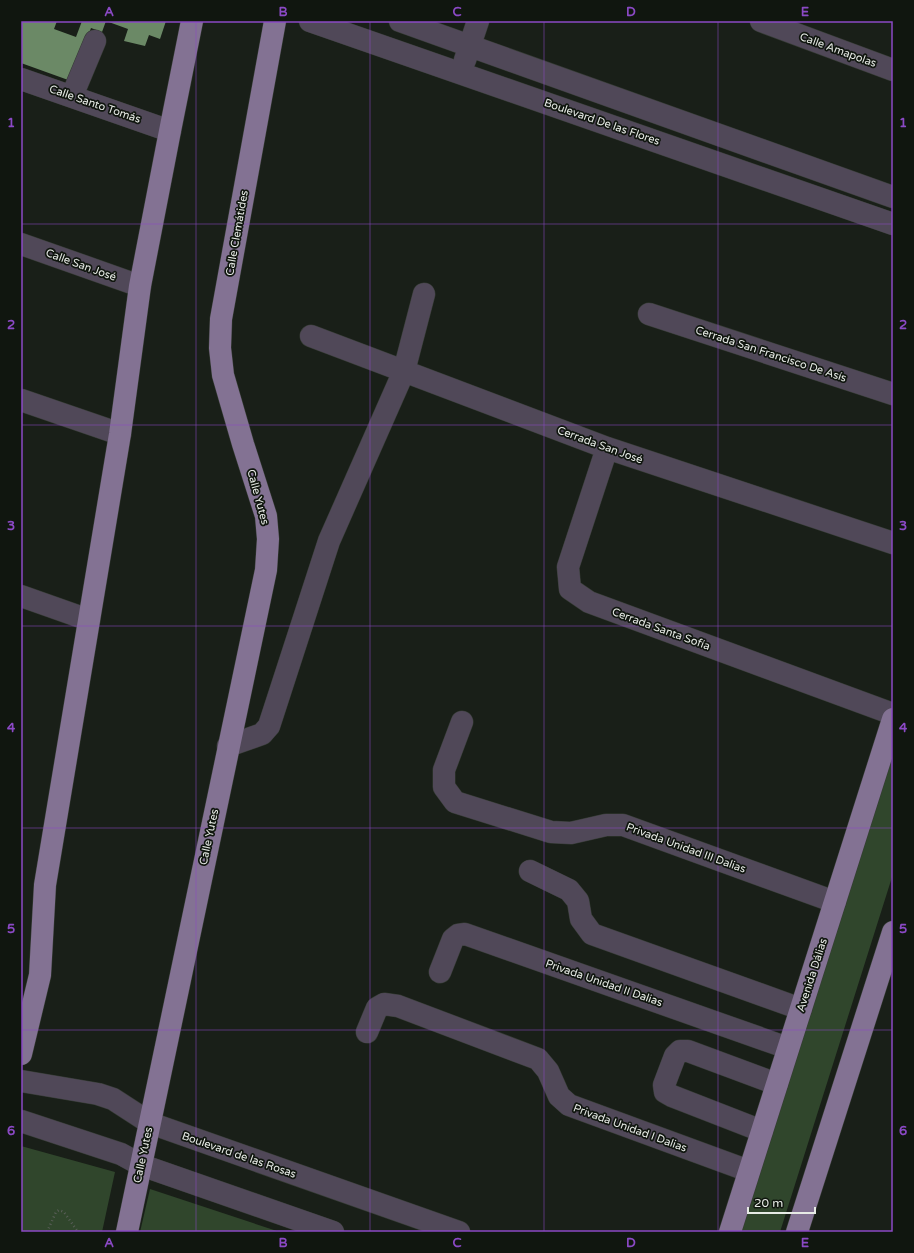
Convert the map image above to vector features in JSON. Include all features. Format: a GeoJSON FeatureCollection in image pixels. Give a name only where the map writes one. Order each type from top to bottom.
{"type":"FeatureCollection","features":[{"type":"Feature","properties":{"kind":"main road"},"geometry":{"type":"LineString","coordinates":[[21,1054],[40,975],[45,885],[120,434],[140,286],[192,21]]}},
{"type":"Feature","properties":{"kind":"main road","name":"Calle Clemátides"},"geometry":{"type":"LineString","coordinates":[[243,444],[223,375],[220,348],[221,319],[275,21]]}},
{"type":"Feature","properties":{"kind":"main road","name":"Calle Yutes"},"geometry":{"type":"LineString","coordinates":[[127,1232],[266,570],[268,539],[266,516],[243,444]]}},
{"type":"Feature","properties":{"kind":"main road","name":"Avenida Dálias"},"geometry":{"type":"LineString","coordinates":[[730,1232],[893,719]]}},
{"type":"Feature","properties":{"kind":"main road"},"geometry":{"type":"LineString","coordinates":[[797,1232],[893,932]]}},
{"type":"Feature","properties":{"kind":"street","name":"Boulevard De las Flores"},"geometry":{"type":"LineString","coordinates":[[310,21],[893,224]]}},
{"type":"Feature","properties":{"kind":"street"},"geometry":{"type":"LineString","coordinates":[[400,21],[893,197]]}},
{"type":"Feature","properties":{"kind":"street"},"geometry":{"type":"LineString","coordinates":[[460,73],[478,21]]}},
{"type":"Feature","properties":{"kind":"street","name":"Calle Amapolas"},"geometry":{"type":"LineString","coordinates":[[761,21],[893,70]]}},
{"type":"Feature","properties":{"kind":"street"},"geometry":{"type":"LineString","coordinates":[[72,96],[95,41]]}},
{"type":"Feature","properties":{"kind":"street","name":"Calle Santo Tomás"},"geometry":{"type":"LineString","coordinates":[[21,79],[170,131]]}},
{"type":"Feature","properties":{"kind":"street","name":"Calle San José"},"geometry":{"type":"LineString","coordinates":[[21,244],[140,286]]}},
{"type":"Feature","properties":{"kind":"street"},"geometry":{"type":"LineString","coordinates":[[228,746],[262,734],[269,726],[329,541],[404,371],[424,294]]}},
{"type":"Feature","properties":{"kind":"street","name":"Cerrada San Francisco De Asís"},"geometry":{"type":"LineString","coordinates":[[649,314],[893,394]]}},
{"type":"Feature","properties":{"kind":"street","name":"Cerrada San José"},"geometry":{"type":"LineString","coordinates":[[311,336],[607,448],[893,543]]}},
{"type":"Feature","properties":{"kind":"street"},"geometry":{"type":"LineString","coordinates":[[21,400],[120,434]]}},
{"type":"Feature","properties":{"kind":"street","name":"Cerrada Santa Sofía"},"geometry":{"type":"LineString","coordinates":[[607,448],[568,567],[570,589],[589,602],[893,714]]}},
{"type":"Feature","properties":{"kind":"street"},"geometry":{"type":"LineString","coordinates":[[22,600],[89,620]]}},
{"type":"Feature","properties":{"kind":"street","name":"Privada Unidad III Dalias"},"geometry":{"type":"LineString","coordinates":[[462,722],[444,770],[444,787],[455,802],[551,832],[570,833],[606,825],[622,825],[835,902]]}},
{"type":"Feature","properties":{"kind":"street"},"geometry":{"type":"LineString","coordinates":[[530,871],[569,890],[578,901],[581,919],[592,934],[801,1009]]}},
{"type":"Feature","properties":{"kind":"street","name":"Privada Unidad II Dalias"},"geometry":{"type":"LineString","coordinates":[[440,972],[453,939],[458,935],[465,934],[788,1048]]}},
{"type":"Feature","properties":{"kind":"street","name":"Privada Unidad I Dalias"},"geometry":{"type":"LineString","coordinates":[[367,1032],[377,1008],[384,1004],[398,1006],[538,1059],[548,1071],[559,1096],[569,1105],[749,1172]]}},
{"type":"Feature","properties":{"kind":"street"},"geometry":{"type":"LineString","coordinates":[[762,1131],[672,1096],[666,1092],[664,1085],[675,1056],[680,1051],[688,1051],[777,1084]]}},
{"type":"Feature","properties":{"kind":"street","name":"Boulevard de las Rosas"},"geometry":{"type":"LineString","coordinates":[[21,1081],[98,1094],[113,1099],[150,1123],[459,1232]]}},
{"type":"Feature","properties":{"kind":"street"},"geometry":{"type":"LineString","coordinates":[[21,1121],[121,1154],[141,1165],[332,1232]]}},
{"type":"Feature","properties":{"kind":"path"},"geometry":{"type":"LineString","coordinates":[[47,1232],[56,1212],[59,1210],[64,1212],[78,1232]]}},
{"type":"Feature","properties":{"kind":"green space"},"geometry":{"type":"Polygon","coordinates":[[[893,753],[893,874],[780,1232],[740,1232],[893,753]]]}},
{"type":"Feature","properties":{"kind":"green space"},"geometry":{"type":"Polygon","coordinates":[[[21,1146],[115,1172],[102,1232],[21,1232],[21,1146]]]}},
{"type":"Feature","properties":{"kind":"green space"},"geometry":{"type":"Polygon","coordinates":[[[150,1189],[280,1232],[140,1232],[150,1189]]]}},
{"type":"Feature","properties":{"kind":"building"},"geometry":{"type":"Polygon","coordinates":[[[21,21],[57,21],[54,29],[76,37],[82,21],[106,21],[102,32],[91,28],[71,81],[21,63],[21,21]]]}},
{"type":"Feature","properties":{"kind":"building"},"geometry":{"type":"Polygon","coordinates":[[[106,21],[166,21],[160,39],[149,35],[145,46],[124,41],[128,29],[106,21]]]}}]}
